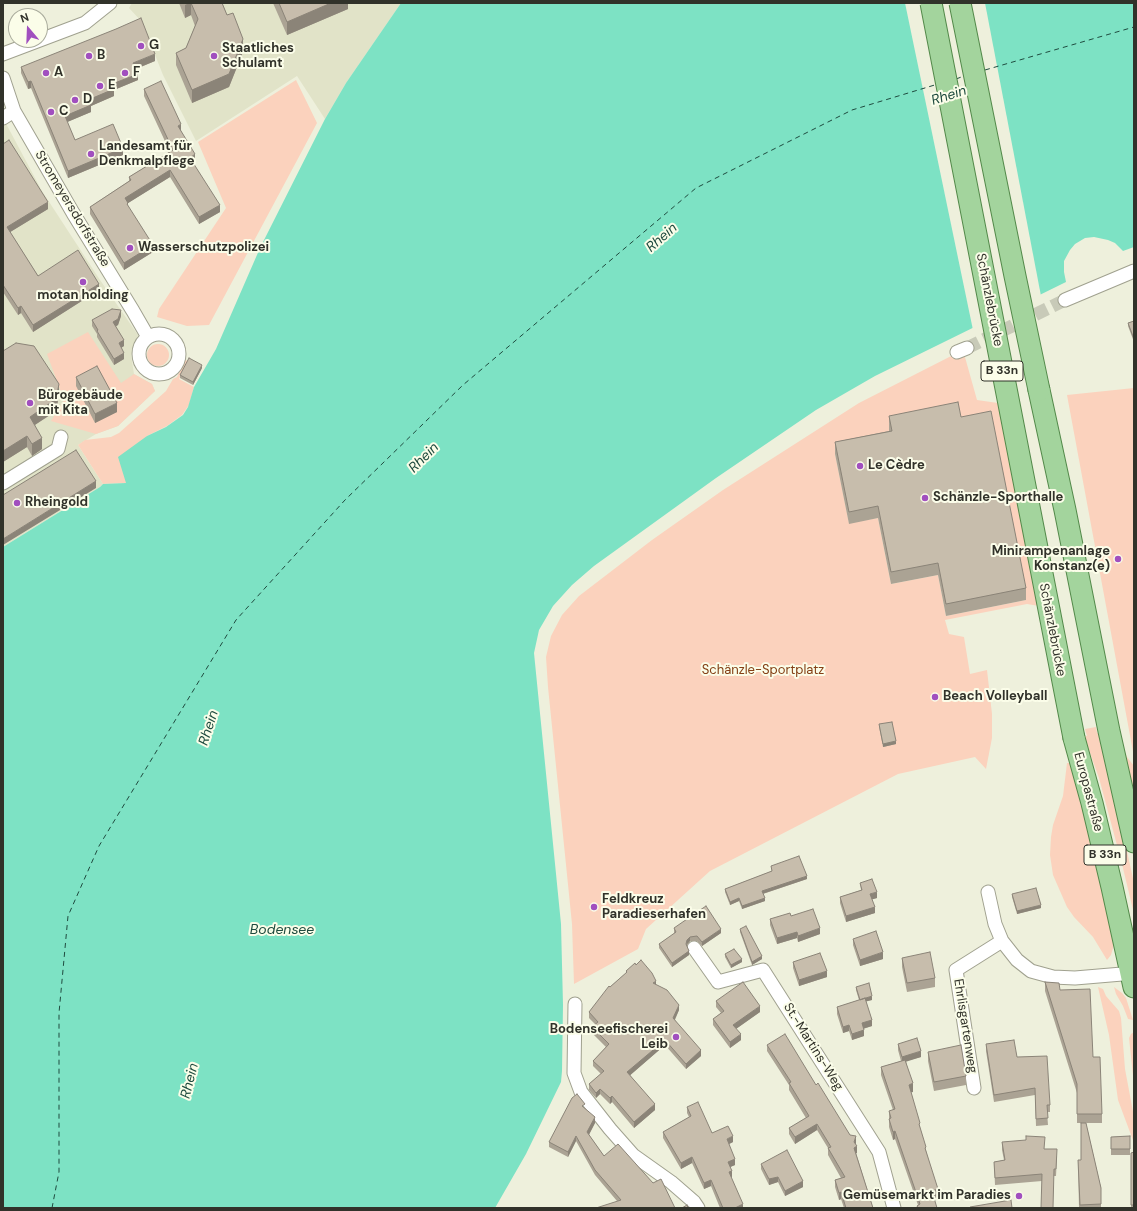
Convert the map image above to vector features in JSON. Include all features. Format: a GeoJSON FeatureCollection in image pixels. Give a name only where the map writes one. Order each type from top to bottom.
{"type":"FeatureCollection","features":[{"type":"Feature","properties":{"kind":"main road","name":"Schänzlebrücke"},"geometry":{"type":"LineString","coordinates":[[931,3],[1074,738]]}},
{"type":"Feature","properties":{"kind":"main road","name":"B 33n"},"geometry":{"type":"LineString","coordinates":[[960,3],[1015,276],[1065,510],[1109,731],[1134,842]]}},
{"type":"Feature","properties":{"kind":"main road","name":"Europastraße"},"geometry":{"type":"LineString","coordinates":[[1074,738],[1092,803],[1133,978]]}},
{"type":"Feature","properties":{"kind":"street"},"geometry":{"type":"LineString","coordinates":[[3,54],[85,23],[110,3]]}},
{"type":"Feature","properties":{"kind":"street","name":"Stromeyersdorfstraße"},"geometry":{"type":"LineString","coordinates":[[3,78],[8,114],[70,206],[148,337]]}},
{"type":"Feature","properties":{"kind":"street"},"geometry":{"type":"LineString","coordinates":[[1065,300],[1134,271]]}},
{"type":"Feature","properties":{"kind":"street"},"geometry":{"type":"LineString","coordinates":[[3,483],[58,449],[61,437]]}},
{"type":"Feature","properties":{"kind":"street"},"geometry":{"type":"LineString","coordinates":[[988,892],[995,924],[1002,941],[1017,960],[1031,971],[1053,977],[1133,978]]}},
{"type":"Feature","properties":{"kind":"street","name":"Ehrlisgartenweg"},"geometry":{"type":"LineString","coordinates":[[974,1088],[956,970],[1002,941]]}},
{"type":"Feature","properties":{"kind":"street","name":"St.-Martins-Weg"},"geometry":{"type":"LineString","coordinates":[[694,948],[718,982],[764,970],[879,1152],[894,1208]]}},
{"type":"Feature","properties":{"kind":"street"},"geometry":{"type":"LineString","coordinates":[[575,1004],[574,1073],[581,1092],[633,1155],[672,1182],[694,1202],[698,1208]]}},
{"type":"Feature","properties":{"kind":"shaded area"},"geometry":{"type":"Polygon","coordinates":[[[132,3],[401,3],[346,83],[325,119],[297,76],[196,141],[163,75],[142,22],[129,8],[132,3]]]}},
{"type":"Feature","properties":{"kind":"shaded area"},"geometry":{"type":"Polygon","coordinates":[[[3,118],[42,191],[138,335],[131,355],[134,374],[152,384],[155,391],[118,426],[96,434],[78,445],[103,484],[3,547],[3,118]]]}},
{"type":"Feature","properties":{"kind":"green space"},"geometry":{"type":"Polygon","coordinates":[[[296,80],[317,123],[209,325],[187,326],[157,317],[159,309],[226,208],[198,142],[296,80]]]}},
{"type":"Feature","properties":{"kind":"green space"},"geometry":{"type":"Polygon","coordinates":[[[88,332],[121,383],[134,374],[152,384],[155,391],[118,426],[96,434],[51,421],[64,400],[47,354],[88,332]]]}},
{"type":"Feature","properties":{"kind":"green space"},"geometry":{"type":"Polygon","coordinates":[[[158,344],[166,347],[169,355],[166,363],[158,366],[150,363],[147,355],[150,347],[158,344]]]}},
{"type":"Feature","properties":{"kind":"green space","name":"Schänzle-Sportplatz"},"geometry":{"type":"Polygon","coordinates":[[[963,350],[977,400],[998,403],[1039,606],[1027,604],[945,620],[949,634],[964,637],[970,674],[987,670],[992,714],[992,738],[986,769],[975,757],[898,774],[710,871],[646,929],[638,949],[574,984],[572,924],[546,657],[551,636],[562,615],[579,596],[652,540],[723,490],[859,403],[963,350]],[[892,443],[835,454],[849,523],[878,518],[891,584],[938,575],[946,616],[1026,600],[892,443]]]}},
{"type":"Feature","properties":{"kind":"green space"},"geometry":{"type":"Polygon","coordinates":[[[185,360],[188,361],[179,379],[194,387],[189,405],[182,415],[167,426],[147,436],[126,483],[103,484],[78,445],[85,440],[111,437],[119,433],[166,391],[173,379],[177,377],[185,360]]]}},
{"type":"Feature","properties":{"kind":"green space"},"geometry":{"type":"Polygon","coordinates":[[[1134,388],[1134,757],[1067,395],[1134,388]]]}},
{"type":"Feature","properties":{"kind":"green space"},"geometry":{"type":"Polygon","coordinates":[[[1096,727],[1097,733],[1101,733],[1134,883],[1134,914],[1099,778],[1084,736],[1087,736],[1085,729],[1096,727]]]}},
{"type":"Feature","properties":{"kind":"green space"},"geometry":{"type":"Polygon","coordinates":[[[1123,748],[1127,757],[1134,766],[1134,806],[1123,748]]]}},
{"type":"Feature","properties":{"kind":"green space"},"geometry":{"type":"Polygon","coordinates":[[[1067,763],[1071,763],[1115,941],[1111,955],[1107,960],[1093,937],[1074,917],[1067,907],[1053,875],[1050,855],[1051,837],[1053,825],[1063,796],[1067,763]]]}},
{"type":"Feature","properties":{"kind":"green space"},"geometry":{"type":"Polygon","coordinates":[[[1098,987],[1103,989],[1106,996],[1119,1011],[1121,1018],[1125,1069],[1134,1117],[1134,1143],[1118,1100],[1109,1035],[1098,987]]]}},
{"type":"Feature","properties":{"kind":"green space"},"geometry":{"type":"Polygon","coordinates":[[[1114,987],[1126,998],[1133,1020],[1128,1019],[1114,987]]]}},
{"type":"Feature","properties":{"kind":"green space"},"geometry":{"type":"Polygon","coordinates":[[[1134,1032],[1134,1085],[1129,1038],[1134,1032]]]}},
{"type":"Feature","properties":{"kind":"water","name":"Bodensee"},"geometry":{"type":"Polygon","coordinates":[[[401,3],[1134,3],[1134,247],[1123,251],[1115,243],[1094,237],[1085,238],[1075,244],[1064,261],[1066,282],[875,376],[816,410],[716,478],[594,566],[572,585],[553,606],[539,630],[534,653],[561,924],[563,1005],[561,1082],[526,1154],[495,1208],[3,1208],[3,547],[103,484],[126,483],[118,457],[147,436],[166,427],[183,415],[188,407],[194,387],[216,349],[260,248],[325,119],[346,83],[401,3]]]}},
{"type":"Feature","properties":{"kind":"pier"},"geometry":{"type":"Polygon","coordinates":[[[905,3],[985,3],[1041,296],[973,330],[905,3]]]}},
{"type":"Feature","properties":{"kind":"building","name":"Staatliches Schulamt"},"geometry":{"type":"Polygon","coordinates":[[[191,3],[222,3],[227,15],[233,13],[243,39],[229,74],[192,90],[176,53],[186,48],[198,19],[191,3]]]}},
{"type":"Feature","properties":{"kind":"building"},"geometry":{"type":"Polygon","coordinates":[[[279,3],[331,3],[287,22],[279,3]]]}},
{"type":"Feature","properties":{"kind":"building"},"geometry":{"type":"Polygon","coordinates":[[[141,18],[155,54],[133,63],[138,74],[112,84],[114,89],[88,100],[91,105],[65,116],[75,140],[113,124],[123,148],[68,171],[31,81],[28,82],[21,67],[141,18]]]}},
{"type":"Feature","properties":{"kind":"building"},"geometry":{"type":"Polygon","coordinates":[[[161,81],[181,124],[178,126],[195,154],[190,158],[220,205],[199,217],[170,170],[125,198],[128,203],[127,204],[153,245],[124,263],[90,207],[131,180],[129,177],[173,150],[144,89],[161,81]]]}},
{"type":"Feature","properties":{"kind":"building"},"geometry":{"type":"Polygon","coordinates":[[[9,140],[48,202],[7,227],[38,276],[78,250],[99,284],[33,325],[21,306],[18,308],[3,285],[3,144],[9,140]]]}},
{"type":"Feature","properties":{"kind":"building"},"geometry":{"type":"Polygon","coordinates":[[[112,309],[121,310],[118,319],[113,322],[124,340],[119,343],[124,353],[114,359],[92,320],[112,309]]]}},
{"type":"Feature","properties":{"kind":"building"},"geometry":{"type":"Polygon","coordinates":[[[1134,321],[1134,339],[1128,323],[1134,321]]]}},
{"type":"Feature","properties":{"kind":"building","name":"Bürogebäude mit Kita"},"geometry":{"type":"Polygon","coordinates":[[[16,343],[34,346],[59,384],[56,399],[30,417],[42,438],[32,444],[27,436],[3,451],[3,351],[16,343]]]}},
{"type":"Feature","properties":{"kind":"building"},"geometry":{"type":"Polygon","coordinates":[[[189,358],[202,365],[193,382],[180,375],[189,358]]]}},
{"type":"Feature","properties":{"kind":"building"},"geometry":{"type":"Polygon","coordinates":[[[97,366],[117,403],[95,414],[76,377],[97,366]]]}},
{"type":"Feature","properties":{"kind":"building","name":"Schänzle-Sporthalle"},"geometry":{"type":"Polygon","coordinates":[[[958,402],[961,417],[991,411],[1026,588],[946,604],[938,563],[891,572],[878,506],[849,512],[835,442],[892,431],[889,416],[958,402]]]}},
{"type":"Feature","properties":{"kind":"building"},"geometry":{"type":"Polygon","coordinates":[[[76,450],[96,481],[3,539],[3,495],[76,450]]]}},
{"type":"Feature","properties":{"kind":"building"},"geometry":{"type":"Polygon","coordinates":[[[892,722],[896,741],[883,744],[879,724],[892,722]]]}},
{"type":"Feature","properties":{"kind":"building"},"geometry":{"type":"Polygon","coordinates":[[[799,856],[807,876],[762,891],[765,898],[742,906],[739,898],[730,902],[725,889],[772,871],[771,866],[799,856]]]}},
{"type":"Feature","properties":{"kind":"building"},"geometry":{"type":"Polygon","coordinates":[[[872,879],[877,892],[870,894],[875,907],[846,916],[840,897],[862,890],[860,883],[872,879]]]}},
{"type":"Feature","properties":{"kind":"building"},"geometry":{"type":"Polygon","coordinates":[[[1036,888],[1041,905],[1017,911],[1012,894],[1036,888]]]}},
{"type":"Feature","properties":{"kind":"building"},"geometry":{"type":"Polygon","coordinates":[[[706,906],[721,929],[702,942],[697,936],[690,937],[686,944],[689,951],[672,963],[659,944],[676,932],[674,928],[706,906]]]}},
{"type":"Feature","properties":{"kind":"building"},"geometry":{"type":"Polygon","coordinates":[[[813,909],[820,928],[798,936],[797,932],[777,938],[770,919],[790,913],[791,916],[813,909]]]}},
{"type":"Feature","properties":{"kind":"building"},"geometry":{"type":"Polygon","coordinates":[[[746,926],[762,956],[752,962],[740,929],[746,926]]]}},
{"type":"Feature","properties":{"kind":"building"},"geometry":{"type":"Polygon","coordinates":[[[876,931],[883,952],[860,960],[853,939],[876,931]]]}},
{"type":"Feature","properties":{"kind":"building"},"geometry":{"type":"Polygon","coordinates":[[[734,949],[742,959],[731,965],[725,954],[734,949]]]}},
{"type":"Feature","properties":{"kind":"building"},"geometry":{"type":"Polygon","coordinates":[[[930,952],[935,978],[907,983],[902,958],[930,952]]]}},
{"type":"Feature","properties":{"kind":"building"},"geometry":{"type":"Polygon","coordinates":[[[820,953],[827,971],[799,980],[793,962],[820,953]]]}},
{"type":"Feature","properties":{"kind":"building"},"geometry":{"type":"Polygon","coordinates":[[[641,960],[652,973],[656,981],[653,983],[667,990],[679,1005],[673,1018],[701,1050],[686,1064],[665,1040],[627,1072],[655,1104],[634,1122],[612,1096],[610,1098],[600,1089],[596,1093],[589,1084],[604,1071],[593,1061],[609,1044],[592,1027],[598,1022],[589,1012],[609,986],[610,987],[627,972],[626,971],[635,963],[636,965],[641,960]]]}},
{"type":"Feature","properties":{"kind":"building"},"geometry":{"type":"Polygon","coordinates":[[[743,982],[760,1006],[733,1025],[741,1034],[730,1042],[713,1019],[724,1011],[716,1001],[743,982]]]}},
{"type":"Feature","properties":{"kind":"building"},"geometry":{"type":"Polygon","coordinates":[[[1045,982],[1059,983],[1060,990],[1090,989],[1093,1057],[1100,1057],[1102,1114],[1077,1114],[1077,1084],[1045,982]]]}},
{"type":"Feature","properties":{"kind":"building"},"geometry":{"type":"Polygon","coordinates":[[[869,983],[872,996],[860,1000],[856,987],[869,983]]]}},
{"type":"Feature","properties":{"kind":"building"},"geometry":{"type":"Polygon","coordinates":[[[865,998],[872,1020],[862,1023],[864,1030],[852,1034],[849,1025],[843,1027],[837,1007],[865,998]]]}},
{"type":"Feature","properties":{"kind":"building"},"geometry":{"type":"Polygon","coordinates":[[[785,1034],[816,1085],[818,1083],[850,1135],[856,1136],[854,1142],[857,1146],[854,1148],[873,1208],[846,1208],[835,1180],[845,1177],[828,1148],[831,1147],[817,1124],[795,1137],[789,1128],[809,1116],[789,1083],[791,1082],[767,1045],[785,1034]]]}},
{"type":"Feature","properties":{"kind":"building"},"geometry":{"type":"Polygon","coordinates":[[[917,1038],[921,1051],[902,1057],[898,1044],[917,1038]]]}},
{"type":"Feature","properties":{"kind":"building"},"geometry":{"type":"Polygon","coordinates":[[[1014,1040],[1017,1057],[1047,1056],[1050,1105],[1047,1105],[1048,1118],[1036,1119],[1035,1088],[994,1095],[986,1044],[1014,1040]]]}},
{"type":"Feature","properties":{"kind":"building"},"geometry":{"type":"Polygon","coordinates":[[[961,1045],[966,1076],[934,1082],[928,1052],[961,1045]]]}},
{"type":"Feature","properties":{"kind":"building"},"geometry":{"type":"Polygon","coordinates":[[[905,1060],[913,1083],[909,1085],[920,1123],[925,1148],[938,1189],[932,1191],[937,1208],[918,1208],[917,1206],[920,1204],[895,1131],[893,1132],[889,1119],[891,1118],[889,1111],[895,1109],[881,1067],[905,1060]]]}},
{"type":"Feature","properties":{"kind":"building"},"geometry":{"type":"Polygon","coordinates":[[[577,1094],[585,1104],[582,1106],[595,1117],[587,1132],[604,1156],[618,1144],[653,1183],[661,1179],[675,1208],[596,1208],[621,1200],[595,1170],[576,1136],[568,1152],[549,1142],[572,1098],[577,1094]]]}},
{"type":"Feature","properties":{"kind":"building"},"geometry":{"type":"Polygon","coordinates":[[[698,1102],[712,1133],[728,1126],[733,1136],[727,1139],[735,1159],[728,1162],[732,1171],[729,1172],[743,1204],[735,1208],[723,1208],[711,1180],[704,1183],[692,1157],[681,1163],[663,1132],[691,1116],[687,1107],[698,1102]]]}},
{"type":"Feature","properties":{"kind":"building"},"geometry":{"type":"Polygon","coordinates":[[[1081,1123],[1086,1123],[1101,1188],[1101,1204],[1080,1205],[1078,1160],[1081,1160],[1081,1123]]]}},
{"type":"Feature","properties":{"kind":"building"},"geometry":{"type":"Polygon","coordinates":[[[1026,1136],[1045,1137],[1044,1149],[1057,1149],[1056,1169],[1054,1169],[1053,1208],[1041,1208],[1042,1174],[995,1178],[994,1162],[1005,1160],[1002,1142],[1026,1140],[1026,1136]]]}},
{"type":"Feature","properties":{"kind":"building"},"geometry":{"type":"Polygon","coordinates":[[[1130,1136],[1130,1149],[1111,1149],[1111,1137],[1130,1136]]]}},
{"type":"Feature","properties":{"kind":"building"},"geometry":{"type":"Polygon","coordinates":[[[787,1150],[803,1181],[785,1191],[778,1177],[769,1179],[761,1164],[787,1150]]]}},
{"type":"Feature","properties":{"kind":"building"},"geometry":{"type":"Polygon","coordinates":[[[1134,1152],[1134,1205],[1131,1205],[1131,1153],[1134,1152]]]}},
{"type":"Feature","properties":{"kind":"building"},"geometry":{"type":"Polygon","coordinates":[[[1011,1200],[1012,1208],[970,1207],[1011,1200]]]}},
{"type":"Feature","properties":{"kind":"ferry route"},"geometry":{"type":"LineString","coordinates":[[985,70],[1134,27]]}},
{"type":"Feature","properties":{"kind":"ferry route"},"geometry":{"type":"LineString","coordinates":[[956,79],[964,76]]}},
{"type":"Feature","properties":{"kind":"ferry route"},"geometry":{"type":"LineString","coordinates":[[52,1208],[59,1172],[59,1013],[68,916],[99,846],[236,620],[345,500],[463,385],[696,188],[852,110],[938,84]]}},
{"type":"Feature","properties":{"kind":"tunnel"},"geometry":{"type":"LineString","coordinates":[[967,348],[1065,300]]}},
{"type":"Feature","properties":{"kind":"place","name":"G"},"geometry":{"type":"Point","coordinates":[141,46]}},
{"type":"Feature","properties":{"kind":"place","name":"B"},"geometry":{"type":"Point","coordinates":[89,56]}},
{"type":"Feature","properties":{"kind":"place","name":"Staatliches Schulamt"},"geometry":{"type":"Point","coordinates":[214,56]}},
{"type":"Feature","properties":{"kind":"place","name":"A"},"geometry":{"type":"Point","coordinates":[46,73]}},
{"type":"Feature","properties":{"kind":"place","name":"F"},"geometry":{"type":"Point","coordinates":[125,73]}},
{"type":"Feature","properties":{"kind":"place","name":"E"},"geometry":{"type":"Point","coordinates":[100,86]}},
{"type":"Feature","properties":{"kind":"place","name":"D"},"geometry":{"type":"Point","coordinates":[75,100]}},
{"type":"Feature","properties":{"kind":"place","name":"C"},"geometry":{"type":"Point","coordinates":[51,112]}},
{"type":"Feature","properties":{"kind":"place","name":"Landesamt für Denkmalpflege"},"geometry":{"type":"Point","coordinates":[91,154]}},
{"type":"Feature","properties":{"kind":"place","name":"Wasserschutzpolizei"},"geometry":{"type":"Point","coordinates":[130,248]}},
{"type":"Feature","properties":{"kind":"place","name":"motan holding"},"geometry":{"type":"Point","coordinates":[83,282]}},
{"type":"Feature","properties":{"kind":"place","name":"Bürogebäude mit Kita"},"geometry":{"type":"Point","coordinates":[30,403]}},
{"type":"Feature","properties":{"kind":"place","name":"Le Cèdre"},"geometry":{"type":"Point","coordinates":[860,466]}},
{"type":"Feature","properties":{"kind":"place","name":"Schänzle-Sporthalle"},"geometry":{"type":"Point","coordinates":[925,498]}},
{"type":"Feature","properties":{"kind":"place","name":"Rheingold"},"geometry":{"type":"Point","coordinates":[17,503]}},
{"type":"Feature","properties":{"kind":"place","name":"Minirampenanlage Konstanz(e)"},"geometry":{"type":"Point","coordinates":[1118,559]}},
{"type":"Feature","properties":{"kind":"place","name":"Beach Volleyball"},"geometry":{"type":"Point","coordinates":[935,697]}},
{"type":"Feature","properties":{"kind":"place","name":"Feldkreuz Paradieserhafen"},"geometry":{"type":"Point","coordinates":[594,907]}},
{"type":"Feature","properties":{"kind":"place","name":"Bodenseefischerei Leib"},"geometry":{"type":"Point","coordinates":[676,1037]}},
{"type":"Feature","properties":{"kind":"place","name":"Gemüsemarkt im Paradies"},"geometry":{"type":"Point","coordinates":[1019,1196]}},
{"type":"Feature","properties":{"kind":"water label","name":"Rhein"},"geometry":{"type":"Point","coordinates":[949,96]}},
{"type":"Feature","properties":{"kind":"water label","name":"Rhein"},"geometry":{"type":"Point","coordinates":[662,238]}},
{"type":"Feature","properties":{"kind":"water label","name":"Rhein"},"geometry":{"type":"Point","coordinates":[424,458]}},
{"type":"Feature","properties":{"kind":"water label","name":"Rhein"},"geometry":{"type":"Point","coordinates":[209,728]}},
{"type":"Feature","properties":{"kind":"water label","name":"Rhein"},"geometry":{"type":"Point","coordinates":[190,1081]}}]}
